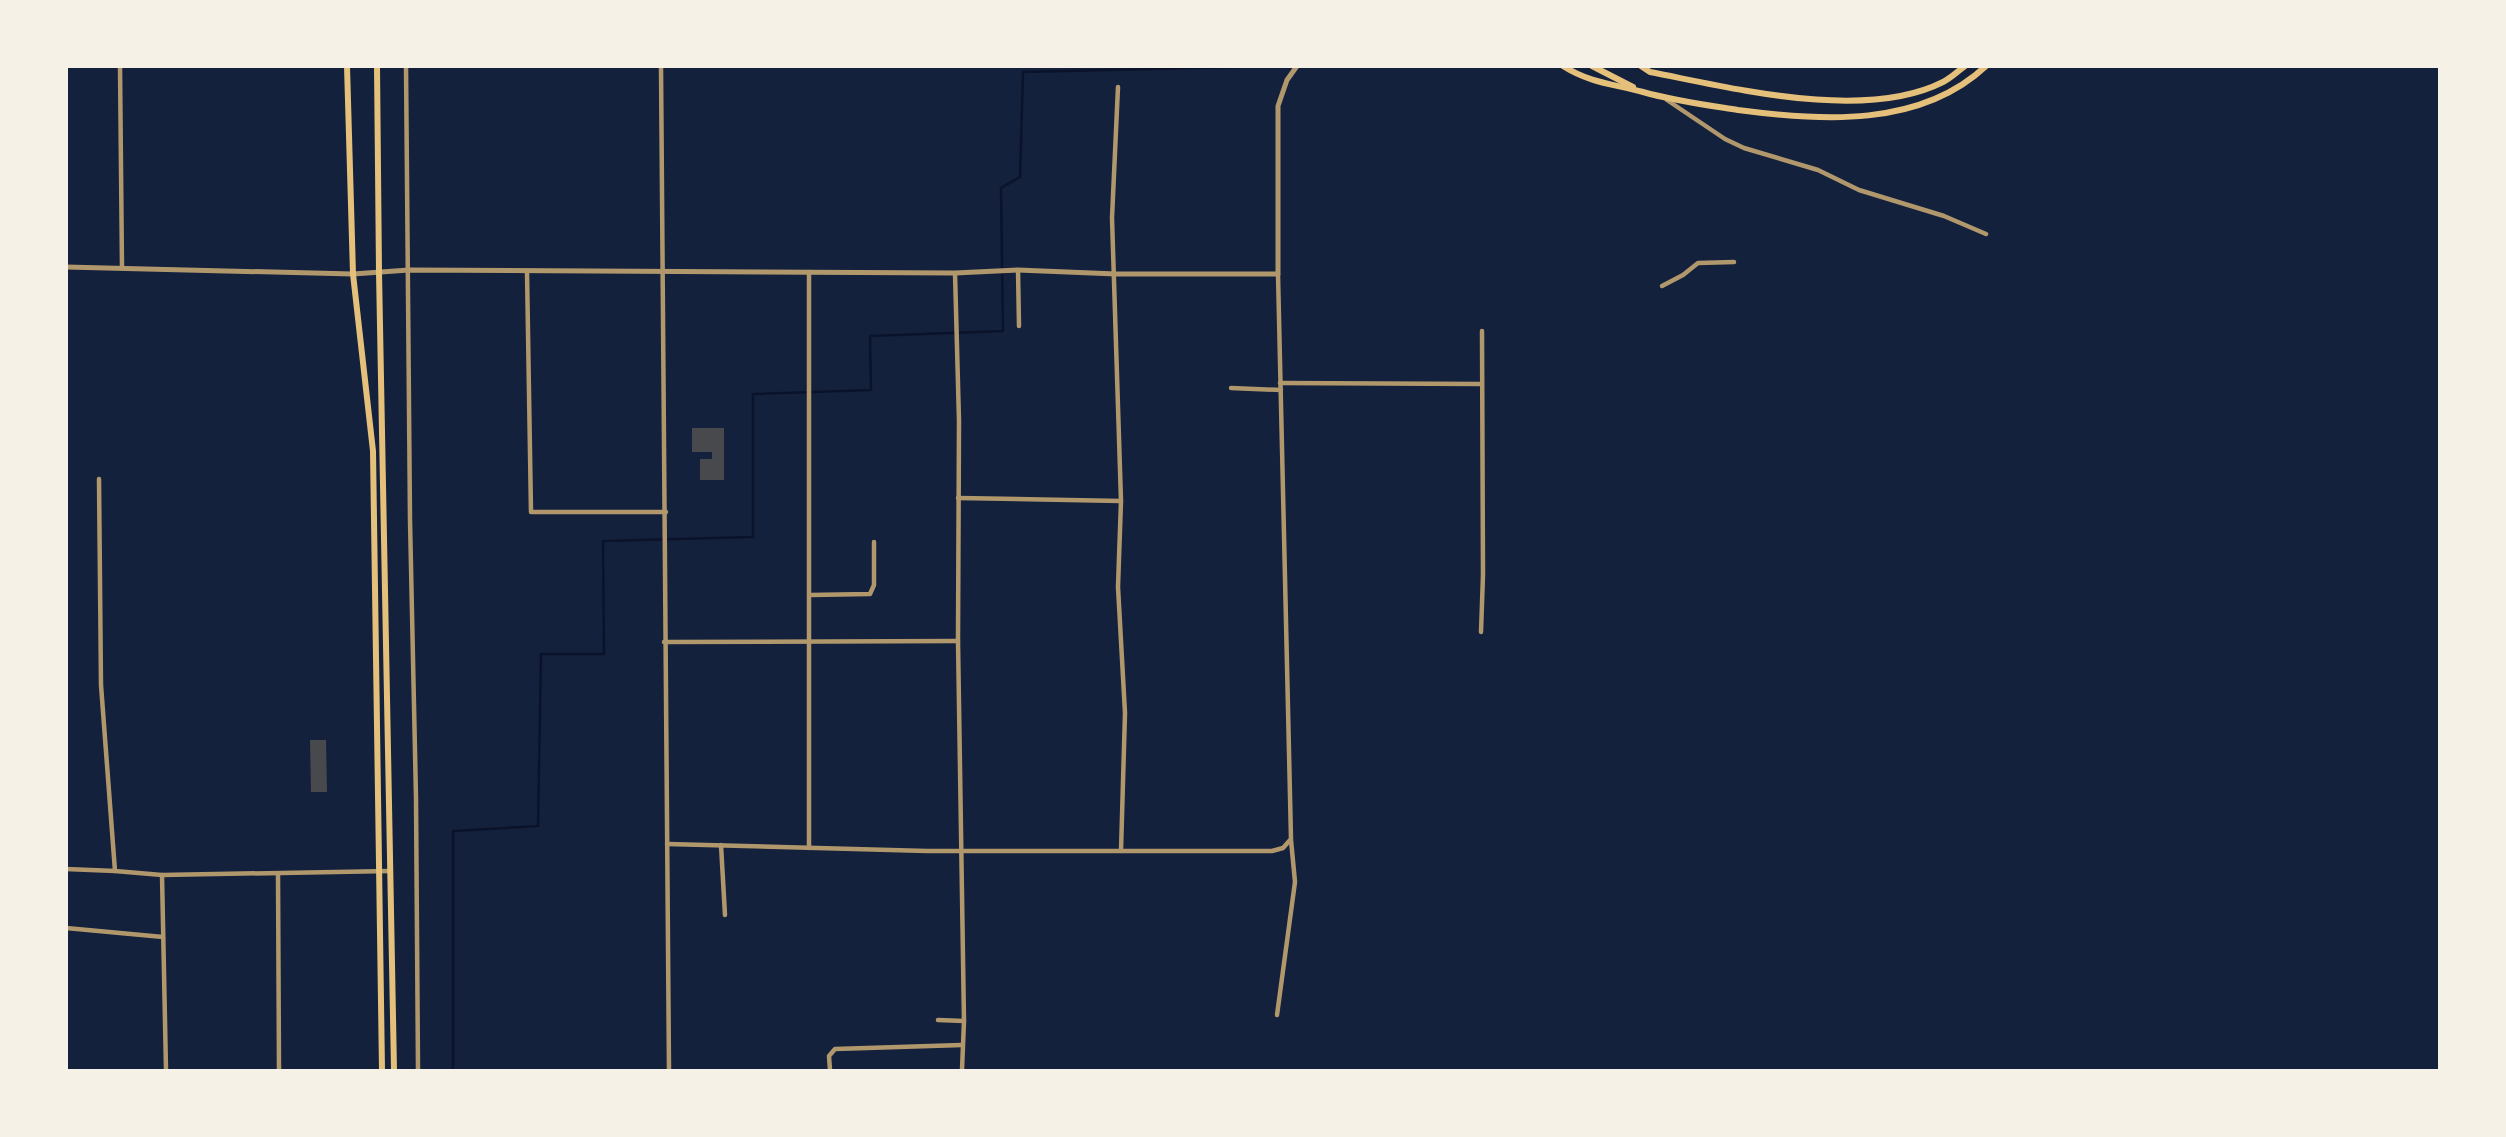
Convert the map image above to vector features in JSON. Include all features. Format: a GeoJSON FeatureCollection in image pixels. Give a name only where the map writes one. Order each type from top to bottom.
{"type":"FeatureCollection","features":[{"type":"Feature","properties":{"kind":"main road"},"geometry":{"type":"LineString","coordinates":[[347,66],[352,274],[373,451],[382,1070]]}},
{"type":"Feature","properties":{"kind":"main road"},"geometry":{"type":"LineString","coordinates":[[377,66],[394,1070]]}},
{"type":"Feature","properties":{"kind":"main road"},"geometry":{"type":"LineString","coordinates":[[1563,66],[1583,78],[1667,100],[1766,114],[1842,118],[1876,115],[1940,98],[1961,87],[1986,66]]}},
{"type":"Feature","properties":{"kind":"main road"},"geometry":{"type":"LineString","coordinates":[[1592,66],[1644,92]]}},
{"type":"Feature","properties":{"kind":"main road"},"geometry":{"type":"LineString","coordinates":[[1633,66],[1650,72],[1792,98],[1848,101],[1906,95],[1943,82],[1965,66]]}},
{"type":"Feature","properties":{"kind":"main road"},"geometry":{"type":"LineString","coordinates":[[1641,66],[1650,72]]}},
{"type":"Feature","properties":{"kind":"street"},"geometry":{"type":"LineString","coordinates":[[120,66],[122,268]]}},
{"type":"Feature","properties":{"kind":"street"},"geometry":{"type":"LineString","coordinates":[[406,66],[418,1070]]}},
{"type":"Feature","properties":{"kind":"street"},"geometry":{"type":"LineString","coordinates":[[661,66],[669,1070]]}},
{"type":"Feature","properties":{"kind":"street"},"geometry":{"type":"LineString","coordinates":[[1276,1015],[1295,881],[1291,839],[1280,390],[1278,106],[1287,80],[1297,66]]}},
{"type":"Feature","properties":{"kind":"street"},"geometry":{"type":"LineString","coordinates":[[1118,87],[1112,218],[1116,274],[1116,401],[1121,501],[1118,550],[1125,713],[1121,851]]}},
{"type":"Feature","properties":{"kind":"street"},"geometry":{"type":"LineString","coordinates":[[1667,100],[1725,139],[1744,148],[1818,170],[1858,190],[1944,216],[1986,234]]}},
{"type":"Feature","properties":{"kind":"street"},"geometry":{"type":"LineString","coordinates":[[1662,286],[1684,275],[1698,263],[1734,262]]}},
{"type":"Feature","properties":{"kind":"street"},"geometry":{"type":"LineString","coordinates":[[66,267],[352,274],[409,270],[955,273],[1018,270],[1116,274],[1278,274]]}},
{"type":"Feature","properties":{"kind":"street"},"geometry":{"type":"LineString","coordinates":[[1018,270],[1019,326]]}},
{"type":"Feature","properties":{"kind":"street"},"geometry":{"type":"LineString","coordinates":[[527,271],[531,512],[666,516]]}},
{"type":"Feature","properties":{"kind":"street"},"geometry":{"type":"LineString","coordinates":[[809,848],[810,272]]}},
{"type":"Feature","properties":{"kind":"street"},"geometry":{"type":"LineString","coordinates":[[955,273],[958,317],[958,641],[964,1021],[962,1070]]}},
{"type":"Feature","properties":{"kind":"street"},"geometry":{"type":"LineString","coordinates":[[1480,632],[1483,575],[1482,331]]}},
{"type":"Feature","properties":{"kind":"street"},"geometry":{"type":"LineString","coordinates":[[1280,383],[1481,384]]}},
{"type":"Feature","properties":{"kind":"street"},"geometry":{"type":"LineString","coordinates":[[1231,388],[1280,390]]}},
{"type":"Feature","properties":{"kind":"street"},"geometry":{"type":"LineString","coordinates":[[99,479],[101,685],[115,871]]}},
{"type":"Feature","properties":{"kind":"street"},"geometry":{"type":"LineString","coordinates":[[958,498],[1121,501]]}},
{"type":"Feature","properties":{"kind":"street"},"geometry":{"type":"LineString","coordinates":[[810,595],[870,594],[874,585],[874,542]]}},
{"type":"Feature","properties":{"kind":"street"},"geometry":{"type":"LineString","coordinates":[[664,642],[958,641]]}},
{"type":"Feature","properties":{"kind":"street"},"geometry":{"type":"LineString","coordinates":[[667,844],[961,851],[1272,851],[1283,848],[1291,839]]}},
{"type":"Feature","properties":{"kind":"street"},"geometry":{"type":"LineString","coordinates":[[721,845],[725,915]]}},
{"type":"Feature","properties":{"kind":"street"},"geometry":{"type":"LineString","coordinates":[[66,869],[162,875],[390,870]]}},
{"type":"Feature","properties":{"kind":"street"},"geometry":{"type":"LineString","coordinates":[[278,874],[279,1070]]}},
{"type":"Feature","properties":{"kind":"street"},"geometry":{"type":"LineString","coordinates":[[162,875],[166,1070]]}},
{"type":"Feature","properties":{"kind":"street"},"geometry":{"type":"LineString","coordinates":[[66,928],[163,937]]}},
{"type":"Feature","properties":{"kind":"street"},"geometry":{"type":"LineString","coordinates":[[938,1020],[964,1021]]}},
{"type":"Feature","properties":{"kind":"street"},"geometry":{"type":"LineString","coordinates":[[830,1070],[829,1056],[835,1049],[962,1045]]}},
{"type":"Feature","properties":{"kind":"building"},"geometry":{"type":"Polygon","coordinates":[[[692,428],[724,428],[724,480],[700,480],[700,459],[712,459],[712,452],[692,452],[692,428]]]}},
{"type":"Feature","properties":{"kind":"building"},"geometry":{"type":"Polygon","coordinates":[[[310,740],[326,740],[327,792],[311,792],[310,740]]]}},
{"type":"Feature","properties":{"kind":"waterway"},"geometry":{"type":"LineString","coordinates":[[453,1070],[453,831],[538,826],[541,654],[604,654],[603,541],[753,537],[753,394],[871,390],[870,336],[1003,331],[1001,188],[1020,177],[1023,72],[1239,67]]}}]}
